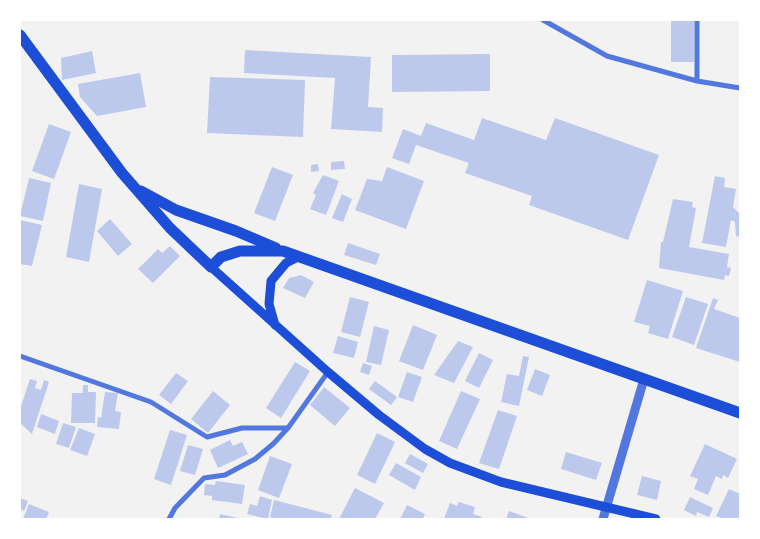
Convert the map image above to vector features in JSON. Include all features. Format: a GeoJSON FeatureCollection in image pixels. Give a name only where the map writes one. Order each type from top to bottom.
{"type":"FeatureCollection","features":[{"type":"Feature","properties":{"kind":"highway"},"geometry":{"type":"LineString","coordinates":[[20,35],[133,187],[211,267],[222,257],[240,251],[282,251]]}},
{"type":"Feature","properties":{"kind":"highway"},"geometry":{"type":"LineString","coordinates":[[133,187],[176,210],[236,230],[298,257],[740,413]]}},
{"type":"Feature","properties":{"kind":"main road"},"geometry":{"type":"LineString","coordinates":[[276,326],[269,304],[271,281],[286,263],[298,257]]}},
{"type":"Feature","properties":{"kind":"main road"},"geometry":{"type":"LineString","coordinates":[[211,267],[328,372],[410,438],[450,462],[501,482],[656,519]]}},
{"type":"Feature","properties":{"kind":"street"},"geometry":{"type":"LineString","coordinates":[[543,20],[607,56],[697,81],[740,88]]}},
{"type":"Feature","properties":{"kind":"street"},"geometry":{"type":"LineString","coordinates":[[697,20],[697,81]]}},
{"type":"Feature","properties":{"kind":"street"},"geometry":{"type":"LineString","coordinates":[[20,356],[150,402],[207,437],[242,428],[288,428]]}},
{"type":"Feature","properties":{"kind":"street"},"geometry":{"type":"LineString","coordinates":[[169,519],[175,508],[204,478],[225,475],[255,459],[288,428],[328,372]]}},
{"type":"Feature","properties":{"kind":"street"},"geometry":{"type":"LineString","coordinates":[[603,519],[644,379]]}},
{"type":"Feature","properties":{"kind":"building"},"geometry":{"type":"Polygon","coordinates":[[[671,20],[694,20],[694,62],[671,62],[671,20]]]}},
{"type":"Feature","properties":{"kind":"building"},"geometry":{"type":"Polygon","coordinates":[[[245,50],[371,57],[368,107],[383,108],[382,132],[331,129],[335,78],[244,73],[245,50]]]}},
{"type":"Feature","properties":{"kind":"building"},"geometry":{"type":"Polygon","coordinates":[[[92,51],[96,73],[62,80],[61,58],[92,51]]]}},
{"type":"Feature","properties":{"kind":"building"},"geometry":{"type":"Polygon","coordinates":[[[490,54],[490,91],[392,92],[392,55],[490,54]]]}},
{"type":"Feature","properties":{"kind":"building"},"geometry":{"type":"Polygon","coordinates":[[[140,73],[146,107],[97,116],[80,97],[78,84],[140,73]]]}},
{"type":"Feature","properties":{"kind":"building"},"geometry":{"type":"Polygon","coordinates":[[[210,77],[305,80],[303,137],[207,133],[210,77]]]}},
{"type":"Feature","properties":{"kind":"building"},"geometry":{"type":"Polygon","coordinates":[[[482,118],[546,140],[555,118],[659,155],[628,240],[529,205],[532,196],[465,173],[469,163],[416,145],[409,164],[392,158],[403,129],[421,136],[426,123],[474,140],[482,118]]]}},
{"type":"Feature","properties":{"kind":"building"},"geometry":{"type":"Polygon","coordinates":[[[49,124],[71,132],[54,179],[32,171],[49,124]]]}},
{"type":"Feature","properties":{"kind":"building"},"geometry":{"type":"Polygon","coordinates":[[[344,161],[345,169],[331,170],[331,162],[344,161]]]}},
{"type":"Feature","properties":{"kind":"building"},"geometry":{"type":"Polygon","coordinates":[[[318,164],[319,171],[311,172],[311,165],[318,164]]]}},
{"type":"Feature","properties":{"kind":"building"},"geometry":{"type":"Polygon","coordinates":[[[272,167],[293,175],[275,221],[254,213],[272,167]]]}},
{"type":"Feature","properties":{"kind":"building"},"geometry":{"type":"Polygon","coordinates":[[[387,167],[424,181],[406,229],[355,210],[367,179],[382,181],[387,167]]]}},
{"type":"Feature","properties":{"kind":"building"},"geometry":{"type":"Polygon","coordinates":[[[323,175],[339,181],[326,215],[310,209],[316,195],[313,193],[323,175]]]}},
{"type":"Feature","properties":{"kind":"building"},"geometry":{"type":"Polygon","coordinates":[[[715,176],[725,178],[724,187],[736,189],[733,207],[740,214],[740,237],[736,236],[735,222],[731,220],[726,247],[702,243],[715,176]]]}},
{"type":"Feature","properties":{"kind":"building"},"geometry":{"type":"Polygon","coordinates":[[[29,178],[51,183],[43,221],[20,216],[29,178]]]}},
{"type":"Feature","properties":{"kind":"building"},"geometry":{"type":"Polygon","coordinates":[[[79,184],[102,189],[89,262],[66,257],[79,184]]]}},
{"type":"Feature","properties":{"kind":"building"},"geometry":{"type":"Polygon","coordinates":[[[342,194],[352,199],[343,222],[332,218],[342,194]]]}},
{"type":"Feature","properties":{"kind":"building"},"geometry":{"type":"Polygon","coordinates":[[[673,199],[693,202],[692,207],[696,208],[689,247],[729,254],[727,267],[731,268],[729,276],[725,275],[724,280],[659,268],[661,242],[663,242],[673,199]]]}},
{"type":"Feature","properties":{"kind":"building"},"geometry":{"type":"Polygon","coordinates":[[[110,219],[132,244],[118,256],[97,231],[110,219]]]}},
{"type":"Feature","properties":{"kind":"building"},"geometry":{"type":"Polygon","coordinates":[[[20,220],[42,225],[32,266],[20,264],[20,220]]]}},
{"type":"Feature","properties":{"kind":"building"},"geometry":{"type":"Polygon","coordinates":[[[348,243],[380,254],[376,265],[344,255],[348,243]]]}},
{"type":"Feature","properties":{"kind":"building"},"geometry":{"type":"Polygon","coordinates":[[[170,246],[180,256],[153,283],[138,269],[158,249],[162,253],[170,246]]]}},
{"type":"Feature","properties":{"kind":"building"},"geometry":{"type":"Polygon","coordinates":[[[301,275],[314,282],[305,298],[283,288],[289,278],[301,275]]]}},
{"type":"Feature","properties":{"kind":"building"},"geometry":{"type":"Polygon","coordinates":[[[647,280],[683,291],[668,339],[648,333],[650,326],[634,322],[647,280]]]}},
{"type":"Feature","properties":{"kind":"building"},"geometry":{"type":"Polygon","coordinates":[[[350,297],[369,302],[360,337],[341,332],[350,297]]]}},
{"type":"Feature","properties":{"kind":"building"},"geometry":{"type":"Polygon","coordinates":[[[686,297],[708,304],[694,345],[672,337],[686,297]]]}},
{"type":"Feature","properties":{"kind":"building"},"geometry":{"type":"Polygon","coordinates":[[[713,298],[718,300],[714,309],[740,318],[740,362],[696,348],[713,298]]]}},
{"type":"Feature","properties":{"kind":"building"},"geometry":{"type":"Polygon","coordinates":[[[413,325],[437,335],[423,370],[399,361],[413,325]]]}},
{"type":"Feature","properties":{"kind":"building"},"geometry":{"type":"Polygon","coordinates":[[[374,326],[389,330],[381,365],[366,362],[374,326]]]}},
{"type":"Feature","properties":{"kind":"building"},"geometry":{"type":"Polygon","coordinates":[[[338,336],[358,342],[354,358],[333,353],[338,336]]]}},
{"type":"Feature","properties":{"kind":"building"},"geometry":{"type":"Polygon","coordinates":[[[458,341],[473,347],[454,383],[434,375],[458,341]]]}},
{"type":"Feature","properties":{"kind":"building"},"geometry":{"type":"Polygon","coordinates":[[[479,353],[493,360],[479,388],[465,381],[479,353]]]}},
{"type":"Feature","properties":{"kind":"building"},"geometry":{"type":"Polygon","coordinates":[[[523,356],[529,357],[519,406],[501,402],[507,374],[519,376],[523,356]]]}},
{"type":"Feature","properties":{"kind":"building"},"geometry":{"type":"Polygon","coordinates":[[[295,362],[310,371],[281,418],[266,408],[295,362]]]}},
{"type":"Feature","properties":{"kind":"building"},"geometry":{"type":"Polygon","coordinates":[[[363,363],[372,366],[369,375],[360,372],[363,363]]]}},
{"type":"Feature","properties":{"kind":"building"},"geometry":{"type":"Polygon","coordinates":[[[535,369],[550,375],[542,396],[527,390],[535,369]]]}},
{"type":"Feature","properties":{"kind":"building"},"geometry":{"type":"Polygon","coordinates":[[[407,372],[422,377],[413,402],[398,397],[407,372]]]}},
{"type":"Feature","properties":{"kind":"building"},"geometry":{"type":"Polygon","coordinates":[[[176,373],[188,381],[171,404],[159,395],[176,373]]]}},
{"type":"Feature","properties":{"kind":"building"},"geometry":{"type":"Polygon","coordinates":[[[30,379],[37,381],[35,388],[41,390],[44,380],[49,382],[32,434],[20,423],[20,409],[30,379]]]}},
{"type":"Feature","properties":{"kind":"building"},"geometry":{"type":"Polygon","coordinates":[[[375,381],[397,397],[391,405],[369,389],[375,381]]]}},
{"type":"Feature","properties":{"kind":"building"},"geometry":{"type":"Polygon","coordinates":[[[83,385],[88,385],[88,392],[96,392],[95,423],[71,423],[72,393],[83,393],[83,385]]]}},
{"type":"Feature","properties":{"kind":"building"},"geometry":{"type":"Polygon","coordinates":[[[324,387],[350,408],[335,426],[310,405],[324,387]]]}},
{"type":"Feature","properties":{"kind":"building"},"geometry":{"type":"Polygon","coordinates":[[[213,391],[230,405],[208,433],[191,419],[213,391]]]}},
{"type":"Feature","properties":{"kind":"building"},"geometry":{"type":"Polygon","coordinates":[[[461,391],[480,399],[457,449],[439,441],[461,391]]]}},
{"type":"Feature","properties":{"kind":"building"},"geometry":{"type":"Polygon","coordinates":[[[105,392],[118,393],[115,411],[121,412],[119,429],[97,427],[98,417],[101,418],[105,392]]]}},
{"type":"Feature","properties":{"kind":"building"},"geometry":{"type":"Polygon","coordinates":[[[498,410],[517,416],[499,469],[479,463],[498,410]]]}},
{"type":"Feature","properties":{"kind":"building"},"geometry":{"type":"Polygon","coordinates":[[[41,414],[59,421],[55,434],[37,427],[41,414]]]}},
{"type":"Feature","properties":{"kind":"building"},"geometry":{"type":"Polygon","coordinates":[[[63,423],[76,427],[69,448],[56,444],[63,423]]]}},
{"type":"Feature","properties":{"kind":"building"},"geometry":{"type":"Polygon","coordinates":[[[79,428],[95,434],[87,456],[70,450],[79,428]]]}},
{"type":"Feature","properties":{"kind":"building"},"geometry":{"type":"Polygon","coordinates":[[[170,430],[187,435],[171,485],[154,479],[170,430]]]}},
{"type":"Feature","properties":{"kind":"building"},"geometry":{"type":"Polygon","coordinates":[[[377,433],[395,442],[375,484],[357,475],[377,433]]]}},
{"type":"Feature","properties":{"kind":"building"},"geometry":{"type":"Polygon","coordinates":[[[230,440],[233,446],[242,442],[248,454],[218,468],[210,450],[230,440]]]}},
{"type":"Feature","properties":{"kind":"building"},"geometry":{"type":"Polygon","coordinates":[[[705,444],[737,459],[728,478],[723,475],[722,479],[716,476],[708,495],[694,489],[698,479],[690,476],[705,444]]]}},
{"type":"Feature","properties":{"kind":"building"},"geometry":{"type":"Polygon","coordinates":[[[188,445],[203,449],[195,475],[180,471],[188,445]]]}},
{"type":"Feature","properties":{"kind":"building"},"geometry":{"type":"Polygon","coordinates":[[[566,452],[602,463],[596,480],[561,469],[566,452]]]}},
{"type":"Feature","properties":{"kind":"building"},"geometry":{"type":"Polygon","coordinates":[[[410,454],[428,464],[423,473],[405,463],[410,454]]]}},
{"type":"Feature","properties":{"kind":"building"},"geometry":{"type":"Polygon","coordinates":[[[270,456],[292,464],[279,498],[258,490],[270,456]]]}},
{"type":"Feature","properties":{"kind":"building"},"geometry":{"type":"Polygon","coordinates":[[[396,463],[421,477],[415,490],[389,475],[396,463]]]}},
{"type":"Feature","properties":{"kind":"building"},"geometry":{"type":"Polygon","coordinates":[[[642,476],[661,481],[657,500],[637,495],[642,476]]]}},
{"type":"Feature","properties":{"kind":"building"},"geometry":{"type":"Polygon","coordinates":[[[216,481],[245,485],[242,504],[212,500],[212,496],[204,495],[205,484],[215,485],[216,481]]]}},
{"type":"Feature","properties":{"kind":"building"},"geometry":{"type":"Polygon","coordinates":[[[355,488],[384,503],[375,519],[339,519],[355,488]]]}},
{"type":"Feature","properties":{"kind":"building"},"geometry":{"type":"Polygon","coordinates":[[[729,489],[740,494],[740,519],[724,519],[716,516],[729,489]]]}},
{"type":"Feature","properties":{"kind":"building"},"geometry":{"type":"Polygon","coordinates":[[[260,496],[272,500],[268,519],[247,514],[250,504],[257,506],[260,496]]]}},
{"type":"Feature","properties":{"kind":"building"},"geometry":{"type":"Polygon","coordinates":[[[690,497],[713,508],[709,517],[697,512],[696,516],[684,510],[690,497]]]}},
{"type":"Feature","properties":{"kind":"building"},"geometry":{"type":"Polygon","coordinates":[[[20,498],[28,501],[24,511],[20,509],[20,498]]]}},
{"type":"Feature","properties":{"kind":"building"},"geometry":{"type":"Polygon","coordinates":[[[274,500],[332,515],[331,519],[278,519],[270,517],[274,500]]]}},
{"type":"Feature","properties":{"kind":"building"},"geometry":{"type":"Polygon","coordinates":[[[459,502],[475,507],[473,514],[482,517],[481,519],[444,519],[450,503],[457,506],[459,502]]]}},
{"type":"Feature","properties":{"kind":"building"},"geometry":{"type":"Polygon","coordinates":[[[29,504],[49,512],[46,519],[23,519],[29,504]]]}},
{"type":"Feature","properties":{"kind":"building"},"geometry":{"type":"Polygon","coordinates":[[[407,505],[425,514],[423,519],[400,519],[407,505]]]}},
{"type":"Feature","properties":{"kind":"building"},"geometry":{"type":"Polygon","coordinates":[[[509,511],[531,519],[506,519],[509,511]]]}},
{"type":"Feature","properties":{"kind":"building"},"geometry":{"type":"Polygon","coordinates":[[[220,514],[238,518],[238,519],[219,519],[220,514]]]}}]}
